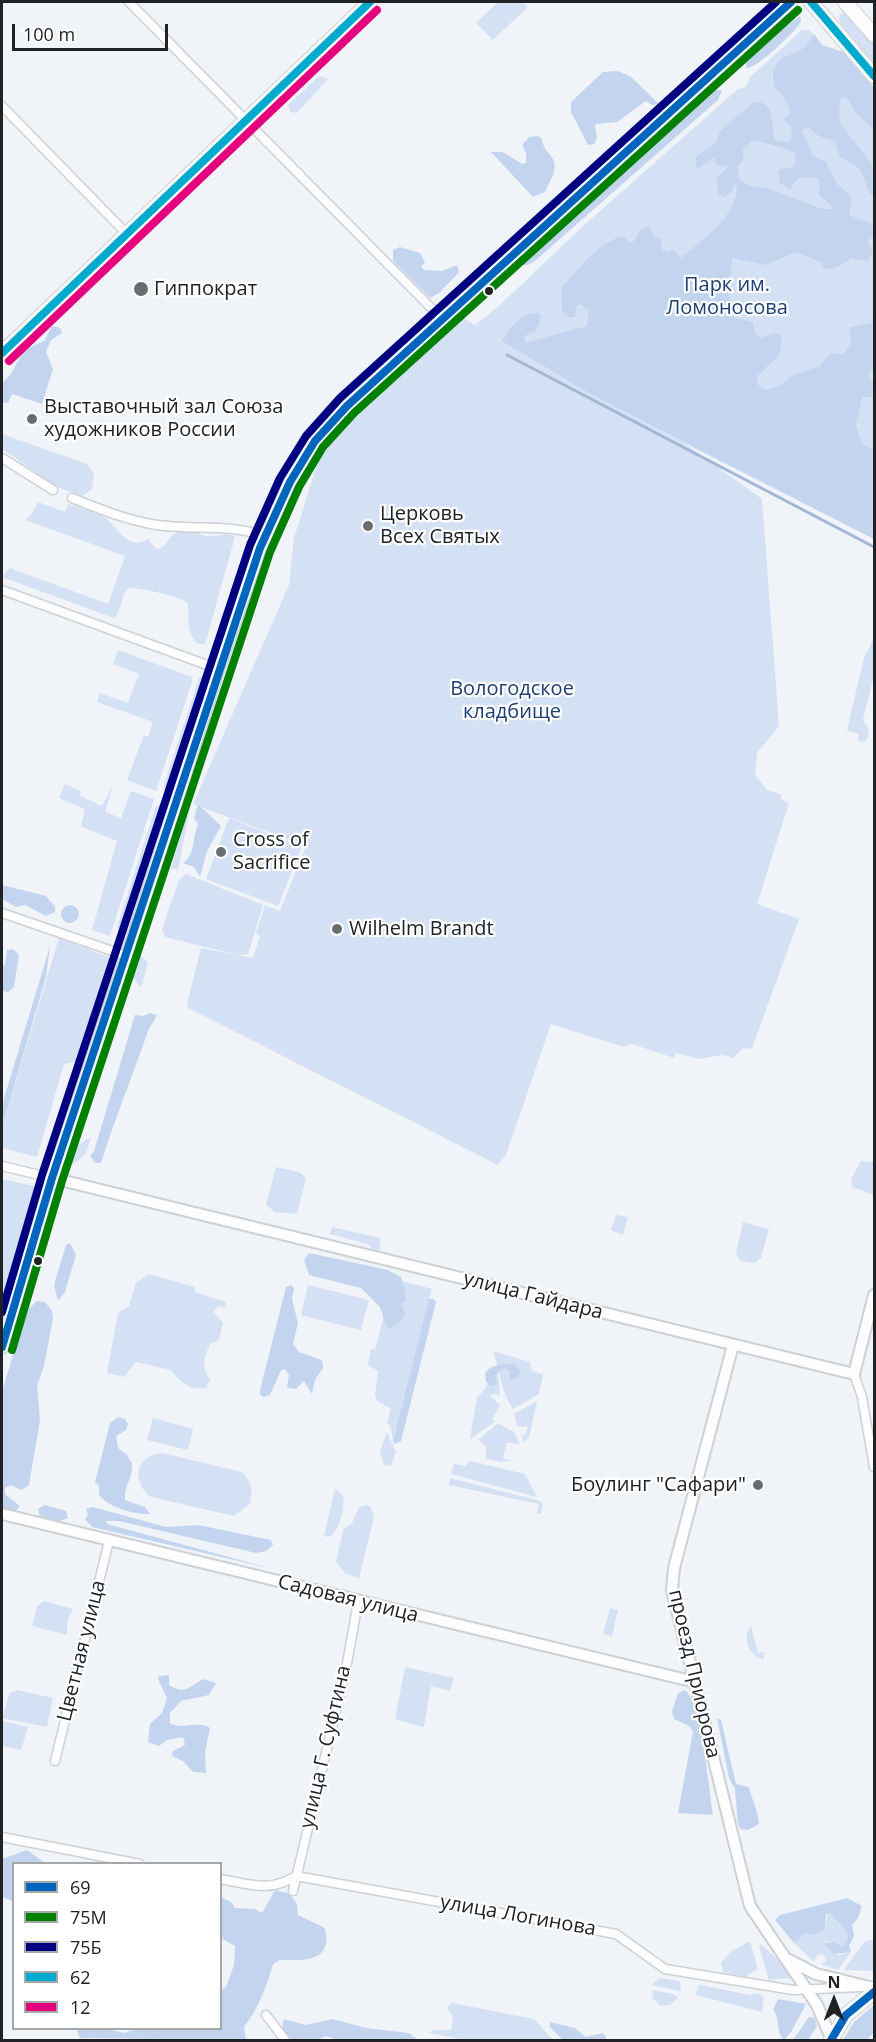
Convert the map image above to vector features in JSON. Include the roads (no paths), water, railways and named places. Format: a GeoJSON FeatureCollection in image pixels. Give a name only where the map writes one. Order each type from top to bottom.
{"type":"FeatureCollection","features":[{"type":"Feature","properties":{"kind":"main road"},"geometry":{"type":"LineString","coordinates":[[2,353],[370,2]]}},
{"type":"Feature","properties":{"kind":"main road"},"geometry":{"type":"LineString","coordinates":[[2,1347],[52,1178],[127,956],[218,669],[264,536],[285,492],[315,441],[347,406],[791,2]]}},
{"type":"Feature","properties":{"kind":"main road"},"geometry":{"type":"LineString","coordinates":[[811,2],[874,76]]}},
{"type":"Feature","properties":{"kind":"main road"},"geometry":{"type":"LineString","coordinates":[[845,2],[874,35]]}},
{"type":"Feature","properties":{"kind":"main road"},"geometry":{"type":"LineString","coordinates":[[831,2040],[846,2015],[872,1989]]}},
{"type":"Feature","properties":{"kind":"street"},"geometry":{"type":"LineString","coordinates":[[129,2],[442,319]]}},
{"type":"Feature","properties":{"kind":"street"},"geometry":{"type":"LineString","coordinates":[[2,106],[128,235]]}},
{"type":"Feature","properties":{"kind":"street"},"geometry":{"type":"LineString","coordinates":[[2,458],[53,490]]}},
{"type":"Feature","properties":{"kind":"street"},"geometry":{"type":"LineString","coordinates":[[72,498],[115,515],[152,524],[245,529],[264,536]]}},
{"type":"Feature","properties":{"kind":"street"},"geometry":{"type":"LineString","coordinates":[[2,590],[218,669]]}},
{"type":"Feature","properties":{"kind":"street"},"geometry":{"type":"LineString","coordinates":[[2,913],[127,956]]}},
{"type":"Feature","properties":{"kind":"street","name":"улица Гайдара"},"geometry":{"type":"LineString","coordinates":[[2,1166],[854,1374]]}},
{"type":"Feature","properties":{"kind":"street"},"geometry":{"type":"LineString","coordinates":[[874,1295],[854,1374],[862,1396],[874,1467]]}},
{"type":"Feature","properties":{"kind":"street","name":"проезд Приорова"},"geometry":{"type":"LineString","coordinates":[[733,1345],[672,1577],[672,1590],[747,1898],[755,1917],[787,1958],[808,1991],[831,2040]]}},
{"type":"Feature","properties":{"kind":"street","name":"Садовая улица"},"geometry":{"type":"LineString","coordinates":[[2,1514],[695,1682]]}},
{"type":"Feature","properties":{"kind":"street","name":"Цветная улица"},"geometry":{"type":"LineString","coordinates":[[55,1761],[109,1541]]}},
{"type":"Feature","properties":{"kind":"street","name":"улица Г. Суфтина"},"geometry":{"type":"LineString","coordinates":[[292,1891],[346,1669],[358,1602]]}},
{"type":"Feature","properties":{"kind":"street"},"geometry":{"type":"LineString","coordinates":[[2,1837],[135,1862]]}},
{"type":"Feature","properties":{"kind":"street"},"geometry":{"type":"LineString","coordinates":[[222,1879],[263,1887],[282,1885],[296,1876]]}},
{"type":"Feature","properties":{"kind":"street","name":"улица Логинова"},"geometry":{"type":"LineString","coordinates":[[296,1876],[616,1934],[665,1969],[772,1988],[808,1991],[872,1989]]}},
{"type":"Feature","properties":{"kind":"street"},"geometry":{"type":"LineString","coordinates":[[787,1958],[816,1974],[872,1989]]}},
{"type":"Feature","properties":{"kind":"street"},"geometry":{"type":"LineString","coordinates":[[266,2015],[285,2040]]}},
{"type":"Feature","properties":{"kind":"waterway"},"geometry":{"type":"LineString","coordinates":[[507,355],[874,547]]}},
{"type":"Feature","properties":{"kind":"place","name":"Гиппократ"},"geometry":{"type":"Point","coordinates":[141,289]}},
{"type":"Feature","properties":{"kind":"place","name":"Выставочный зал Союза художников России"},"geometry":{"type":"Point","coordinates":[32,419]}},
{"type":"Feature","properties":{"kind":"place","name":"Церковь Всех Святых"},"geometry":{"type":"Point","coordinates":[368,526]}},
{"type":"Feature","properties":{"kind":"place","name":"Cross of Sacrifice"},"geometry":{"type":"Point","coordinates":[221,852]}},
{"type":"Feature","properties":{"kind":"place","name":"Wilhelm Brandt"},"geometry":{"type":"Point","coordinates":[337,929]}},
{"type":"Feature","properties":{"kind":"place","name":"Боулинг \"Сафари\""},"geometry":{"type":"Point","coordinates":[758,1485]}},
{"type":"Feature","properties":{"kind":"park label","name":"Парк им. Ломоносова"},"geometry":{"type":"Point","coordinates":[727,296]}},
{"type":"Feature","properties":{"kind":"park label","name":"Вологодское кладбище"},"geometry":{"type":"Point","coordinates":[512,700]}}]}
